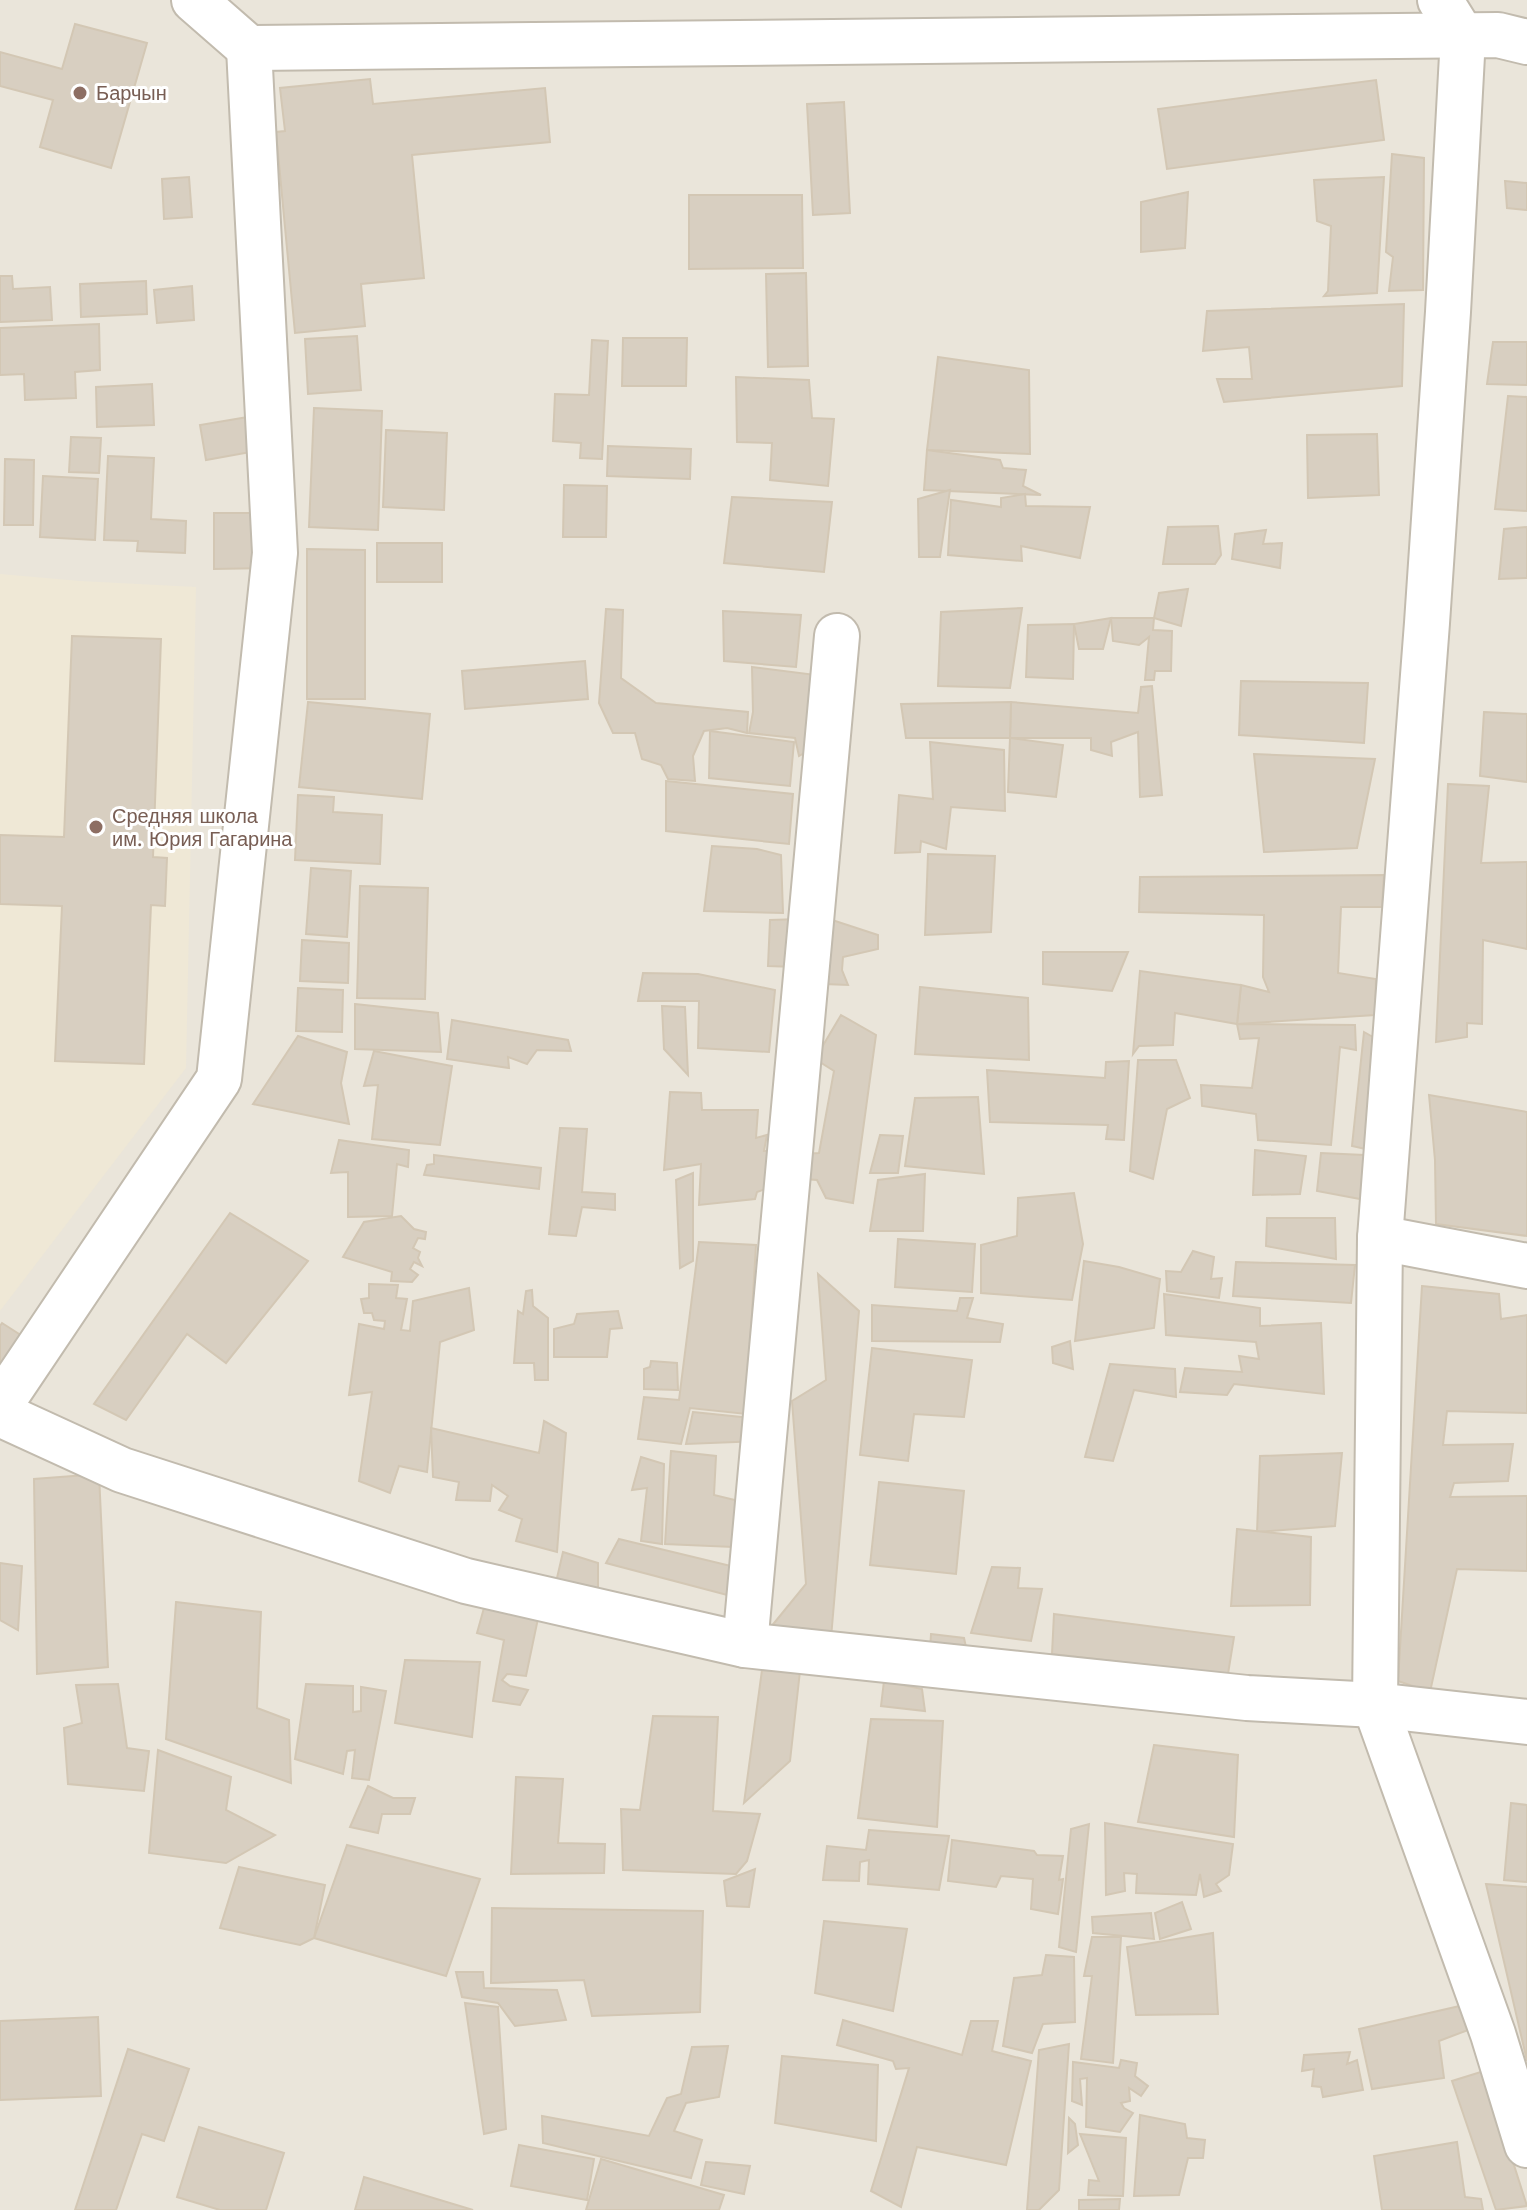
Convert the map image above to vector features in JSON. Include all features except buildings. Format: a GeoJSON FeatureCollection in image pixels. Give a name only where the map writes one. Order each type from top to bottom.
{"type":"FeatureCollection","features":[{"type":"Feature","properties":{"kind":"street"},"geometry":{"type":"LineString","coordinates":[[194,0],[249,48],[1498,35],[1527,42]]}},
{"type":"Feature","properties":{"kind":"street"},"geometry":{"type":"LineString","coordinates":[[1440,0],[1463,37],[1430,592],[1380,1238],[1375,1705],[1493,2034],[1527,2145]]}},
{"type":"Feature","properties":{"kind":"street"},"geometry":{"type":"LineString","coordinates":[[0,1405],[219,1079],[275,553],[249,48]]}},
{"type":"Feature","properties":{"kind":"street"},"geometry":{"type":"LineString","coordinates":[[745,1645],[837,636]]}},
{"type":"Feature","properties":{"kind":"street"},"geometry":{"type":"LineString","coordinates":[[1380,1238],[1527,1266]]}},
{"type":"Feature","properties":{"kind":"street"},"geometry":{"type":"LineString","coordinates":[[0,1414],[122,1470],[466,1581],[745,1645],[1247,1698],[1375,1705],[1527,1722]]}},
{"type":"Feature","properties":{"kind":"shaded area"},"geometry":{"type":"Polygon","coordinates":[[[0,0],[1527,0],[1527,2210],[0,2210],[0,0]]]}},
{"type":"Feature","properties":{"kind":"shaded area","name":"Средняя школа им. Юрия Гагарина"},"geometry":{"type":"Polygon","coordinates":[[[0,574],[196,587],[186,1068],[0,1311],[0,574]]]}},
{"type":"Feature","properties":{"kind":"place","name":"Барчын"},"geometry":{"type":"Point","coordinates":[80,93]}},
{"type":"Feature","properties":{"kind":"place","name":"Средняя школа им. Юрия Гагарина"},"geometry":{"type":"Point","coordinates":[96,827]}}]}
